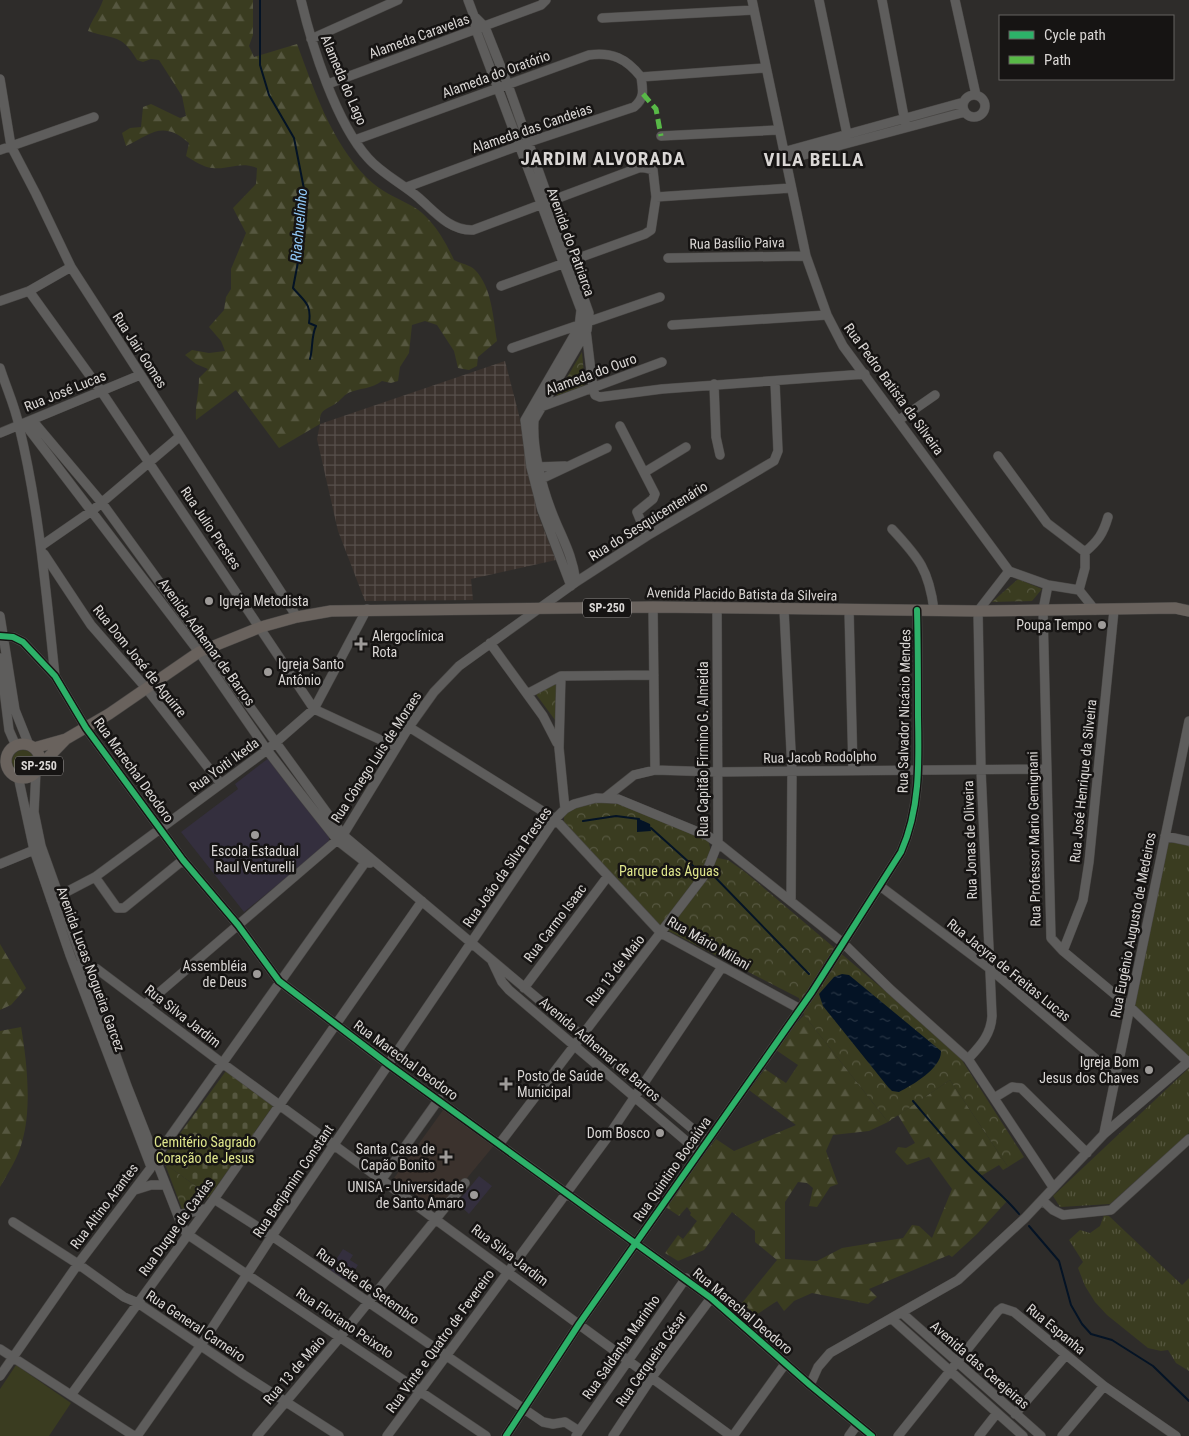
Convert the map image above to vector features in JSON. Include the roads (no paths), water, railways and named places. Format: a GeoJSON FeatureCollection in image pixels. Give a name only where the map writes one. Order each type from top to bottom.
{"type":"FeatureCollection","features":[{"type":"Feature","properties":{"kind":"main road","name":"Avenida Placido Batista da Silveira"},"geometry":{"type":"LineString","coordinates":[[31,746],[66,739],[86,728],[203,650],[261,627],[297,617],[331,611],[653,607],[978,611],[1186,608]]}},
{"type":"Feature","properties":{"kind":"main road","name":"Avenida Placido Batista da Silveira"},"geometry":{"type":"LineString","coordinates":[[38,769],[66,739]]}},
{"type":"Feature","properties":{"kind":"main road","name":"SP-250"},"geometry":{"type":"LineString","coordinates":[[0,747],[15,746],[31,746],[39,756],[38,769],[28,777],[18,776],[4,764],[15,746]]}},
{"type":"Feature","properties":{"kind":"street","name":"Alameda do Lago"},"geometry":{"type":"LineString","coordinates":[[301,0],[311,39],[328,84],[355,140],[367,158],[407,187],[454,228],[472,230],[547,203]]}},
{"type":"Feature","properties":{"kind":"street"},"geometry":{"type":"LineString","coordinates":[[311,39],[398,0]]}},
{"type":"Feature","properties":{"kind":"street","name":"Avenida do Patriarca"},"geometry":{"type":"LineString","coordinates":[[468,0],[474,16],[476,30],[520,146],[547,203]]}},
{"type":"Feature","properties":{"kind":"street","name":"Alameda Caravelas"},"geometry":{"type":"LineString","coordinates":[[328,84],[485,27],[541,5],[546,0]]}},
{"type":"Feature","properties":{"kind":"street","name":"Rua Pedro Batista da Silveira"},"geometry":{"type":"LineString","coordinates":[[752,0],[806,256],[827,315],[840,341],[1009,571]]}},
{"type":"Feature","properties":{"kind":"street"},"geometry":{"type":"LineString","coordinates":[[819,0],[848,138]]}},
{"type":"Feature","properties":{"kind":"street"},"geometry":{"type":"LineString","coordinates":[[882,0],[905,123]]}},
{"type":"Feature","properties":{"kind":"street"},"geometry":{"type":"LineString","coordinates":[[784,156],[905,123],[965,112],[973,117],[980,116],[984,111],[984,101],[976,95],[955,0]]}},
{"type":"Feature","properties":{"kind":"street"},"geometry":{"type":"LineString","coordinates":[[602,18],[754,10]]}},
{"type":"Feature","properties":{"kind":"street","name":"Avenida do Patriarca"},"geometry":{"type":"LineString","coordinates":[[474,16],[485,27],[508,85],[529,142],[547,203],[568,262],[584,325],[592,388]]}},
{"type":"Feature","properties":{"kind":"street","name":"Alameda do Oratório"},"geometry":{"type":"LineString","coordinates":[[355,140],[589,55],[604,53],[620,57],[632,66],[641,77]]}},
{"type":"Feature","properties":{"kind":"street"},"geometry":{"type":"LineString","coordinates":[[641,77],[765,68]]}},
{"type":"Feature","properties":{"kind":"street","name":"Alameda das Candeias"},"geometry":{"type":"LineString","coordinates":[[407,187],[529,142],[634,107],[641,102],[643,94],[641,77]]}},
{"type":"Feature","properties":{"kind":"street","name":"Rua Jair Gomes"},"geometry":{"type":"LineString","coordinates":[[0,79],[10,146],[36,194],[71,267],[179,438],[297,617]]}},
{"type":"Feature","properties":{"kind":"street"},"geometry":{"type":"LineString","coordinates":[[905,123],[964,102],[969,96],[976,95]]}},
{"type":"Feature","properties":{"kind":"street"},"geometry":{"type":"LineString","coordinates":[[964,102],[965,112]]}},
{"type":"Feature","properties":{"kind":"street"},"geometry":{"type":"LineString","coordinates":[[0,150],[94,117]]}},
{"type":"Feature","properties":{"kind":"street"},"geometry":{"type":"LineString","coordinates":[[661,136],[778,130]]}},
{"type":"Feature","properties":{"kind":"street"},"geometry":{"type":"LineString","coordinates":[[501,286],[652,230],[656,197],[655,174],[649,168],[640,168],[547,203]]}},
{"type":"Feature","properties":{"kind":"street"},"geometry":{"type":"LineString","coordinates":[[656,197],[791,188]]}},
{"type":"Feature","properties":{"kind":"street","name":"Rua Basílio Paiva"},"geometry":{"type":"LineString","coordinates":[[668,258],[806,256]]}},
{"type":"Feature","properties":{"kind":"street"},"geometry":{"type":"LineString","coordinates":[[0,301],[29,291],[71,267]]}},
{"type":"Feature","properties":{"kind":"street","name":"Rua Julio Prestes"},"geometry":{"type":"LineString","coordinates":[[29,291],[101,391],[261,627],[314,709]]}},
{"type":"Feature","properties":{"kind":"street"},"geometry":{"type":"LineString","coordinates":[[512,348],[584,325],[660,297]]}},
{"type":"Feature","properties":{"kind":"street"},"geometry":{"type":"LineString","coordinates":[[672,324],[827,315]]}},
{"type":"Feature","properties":{"kind":"street"},"geometry":{"type":"LineString","coordinates":[[573,584],[542,510],[533,429],[534,420],[539,408],[584,325]]}},
{"type":"Feature","properties":{"kind":"street"},"geometry":{"type":"LineString","coordinates":[[536,467],[524,429],[525,420],[529,410],[584,325]]}},
{"type":"Feature","properties":{"kind":"street","name":"Alameda do Ouro"},"geometry":{"type":"LineString","coordinates":[[529,410],[539,408],[662,362]]}},
{"type":"Feature","properties":{"kind":"street","name":"Avenida Adhemar de Barros"},"geometry":{"type":"LineString","coordinates":[[0,368],[25,422],[141,574],[277,743],[308,787],[340,838]]}},
{"type":"Feature","properties":{"kind":"street"},"geometry":{"type":"LineString","coordinates":[[592,388],[595,395],[600,398],[714,384],[775,382],[865,374]]}},
{"type":"Feature","properties":{"kind":"street","name":"Rua José Lucas"},"geometry":{"type":"LineString","coordinates":[[0,433],[140,375]]}},
{"type":"Feature","properties":{"kind":"street","name":"Rua do Sesquicentenário"},"geometry":{"type":"LineString","coordinates":[[541,608],[573,584],[647,536],[774,461],[778,451],[775,382]]}},
{"type":"Feature","properties":{"kind":"street"},"geometry":{"type":"LineString","coordinates":[[714,384],[716,437],[720,455]]}},
{"type":"Feature","properties":{"kind":"street"},"geometry":{"type":"LineString","coordinates":[[899,420],[935,395]]}},
{"type":"Feature","properties":{"kind":"street","name":"Avenida Adhemar de Barros"},"geometry":{"type":"LineString","coordinates":[[25,422],[102,503],[150,569],[267,750],[300,793],[340,838],[367,859],[377,864],[472,942],[524,988],[707,1141]]}},
{"type":"Feature","properties":{"kind":"street","name":"Avenida Adhemar de Barros"},"geometry":{"type":"LineString","coordinates":[[25,422],[42,549],[55,676]]}},
{"type":"Feature","properties":{"kind":"street"},"geometry":{"type":"LineString","coordinates":[[620,426],[656,494],[653,499],[637,512],[647,536]]}},
{"type":"Feature","properties":{"kind":"street"},"geometry":{"type":"LineString","coordinates":[[42,549],[102,503],[179,438]]}},
{"type":"Feature","properties":{"kind":"street"},"geometry":{"type":"LineString","coordinates":[[645,472],[686,447]]}},
{"type":"Feature","properties":{"kind":"street"},"geometry":{"type":"LineString","coordinates":[[538,480],[607,448]]}},
{"type":"Feature","properties":{"kind":"street"},"geometry":{"type":"LineString","coordinates":[[998,456],[1047,524],[1085,552]]}},
{"type":"Feature","properties":{"kind":"street"},"geometry":{"type":"LineString","coordinates":[[536,467],[565,466]]}},
{"type":"Feature","properties":{"kind":"street"},"geometry":{"type":"LineString","coordinates":[[1085,552],[1099,541],[1104,532],[1108,517]]}},
{"type":"Feature","properties":{"kind":"street"},"geometry":{"type":"LineString","coordinates":[[892,530],[916,557],[925,571],[931,587],[934,610]]}},
{"type":"Feature","properties":{"kind":"street","name":"Rua Dom José de Aguirre"},"geometry":{"type":"LineString","coordinates":[[42,549],[91,625],[146,688],[221,784]]}},
{"type":"Feature","properties":{"kind":"street"},"geometry":{"type":"LineString","coordinates":[[1079,590],[1086,568],[1085,552]]}},
{"type":"Feature","properties":{"kind":"street"},"geometry":{"type":"LineString","coordinates":[[141,574],[150,569]]}},
{"type":"Feature","properties":{"kind":"street"},"geometry":{"type":"LineString","coordinates":[[978,611],[1009,571],[1048,585],[1079,590],[1095,610]]}},
{"type":"Feature","properties":{"kind":"street","name":"Rua Professor Mario Gemignani"},"geometry":{"type":"LineString","coordinates":[[1048,585],[1043,610],[1050,934],[1053,942],[1062,951],[1130,1007],[1188,1062]]}},
{"type":"Feature","properties":{"kind":"street"},"geometry":{"type":"LineString","coordinates":[[653,607],[655,770]]}},
{"type":"Feature","properties":{"kind":"street","name":"Rua Capitão Firmino G. Almeida"},"geometry":{"type":"LineString","coordinates":[[661,933],[706,873],[718,843],[716,607]]}},
{"type":"Feature","properties":{"kind":"street","name":"Rua Cônego Luis de Moraes"},"geometry":{"type":"LineString","coordinates":[[146,1004],[340,838],[396,747],[434,692],[459,666],[541,608]]}},
{"type":"Feature","properties":{"kind":"street"},"geometry":{"type":"LineString","coordinates":[[784,609],[792,771],[791,901]]}},
{"type":"Feature","properties":{"kind":"street","name":"Rua Yoiti Ikeda"},"geometry":{"type":"LineString","coordinates":[[51,900],[95,877],[160,827],[277,743],[314,709],[368,610]]}},
{"type":"Feature","properties":{"kind":"street"},"geometry":{"type":"LineString","coordinates":[[849,610],[853,770]]}},
{"type":"Feature","properties":{"kind":"street","name":"Rua Salvador Nicácio Mendes"},"geometry":{"type":"LineString","coordinates":[[843,944],[901,852],[910,831],[919,770],[917,610]]}},
{"type":"Feature","properties":{"kind":"street","name":"Rua José Henrique da Silveira"},"geometry":{"type":"LineString","coordinates":[[1062,951],[1083,900],[1090,862],[1114,610]]}},
{"type":"Feature","properties":{"kind":"street","name":"Rua Jonas de Oliveira"},"geometry":{"type":"LineString","coordinates":[[968,1059],[982,1044],[992,1026],[981,770],[978,611]]}},
{"type":"Feature","properties":{"kind":"street","name":"SP-250"},"geometry":{"type":"LineString","coordinates":[[0,616],[15,710],[31,746]]}},
{"type":"Feature","properties":{"kind":"street","name":"Rua Marechal Deodoro"},"geometry":{"type":"LineString","coordinates":[[2,636],[23,642],[55,676],[86,728],[183,860],[238,925],[279,981],[388,1064],[500,1143],[565,1193],[686,1278],[872,1436]]}},
{"type":"Feature","properties":{"kind":"street","name":"Rua João da Silva Prestes"},"geometry":{"type":"LineString","coordinates":[[490,643],[552,730],[559,748]]}},
{"type":"Feature","properties":{"kind":"street","name":"SP-250"},"geometry":{"type":"LineString","coordinates":[[0,658],[9,730],[15,746]]}},
{"type":"Feature","properties":{"kind":"street"},"geometry":{"type":"LineString","coordinates":[[527,694],[561,676],[574,674],[654,675]]}},
{"type":"Feature","properties":{"kind":"street","name":"Rua João da Silva Prestes"},"geometry":{"type":"LineString","coordinates":[[472,942],[555,819],[566,809],[559,748],[561,676]]}},
{"type":"Feature","properties":{"kind":"street"},"geometry":{"type":"LineString","coordinates":[[314,709],[396,747]]}},
{"type":"Feature","properties":{"kind":"street","name":"Rua Eugênio Augusto de Medeiros"},"geometry":{"type":"LineString","coordinates":[[1104,1134],[1189,722]]}},
{"type":"Feature","properties":{"kind":"street","name":"Rua Mário Milani"},"geometry":{"type":"LineString","coordinates":[[409,727],[555,819],[661,933],[800,1008]]}},
{"type":"Feature","properties":{"kind":"street","name":"Avenida Lucas Nogueira Garcez"},"geometry":{"type":"LineString","coordinates":[[38,769],[33,829],[34,850],[51,900],[187,1234]]}},
{"type":"Feature","properties":{"kind":"street","name":"Rua Jacob Rodolpho"},"geometry":{"type":"LineString","coordinates":[[605,798],[634,774],[655,770],[717,772],[1045,770]]}},
{"type":"Feature","properties":{"kind":"street","name":"Avenida Lucas Nogueira Garcez"},"geometry":{"type":"LineString","coordinates":[[18,776],[33,829],[60,896],[78,965],[151,1167]]}},
{"type":"Feature","properties":{"kind":"street"},"geometry":{"type":"LineString","coordinates":[[300,793],[308,787]]}},
{"type":"Feature","properties":{"kind":"street"},"geometry":{"type":"LineString","coordinates":[[566,809],[580,802],[605,798],[626,802],[708,836],[718,843],[843,944],[890,990],[968,1059],[1053,1187]]}},
{"type":"Feature","properties":{"kind":"street"},"geometry":{"type":"LineString","coordinates":[[1165,836],[1189,841]]}},
{"type":"Feature","properties":{"kind":"street"},"geometry":{"type":"LineString","coordinates":[[0,864],[34,850]]}},
{"type":"Feature","properties":{"kind":"street","name":"Rua Altino Arantes"},"geometry":{"type":"LineString","coordinates":[[0,1376],[78,1264],[151,1167],[155,1158],[279,981],[367,859]]}},
{"type":"Feature","properties":{"kind":"street"},"geometry":{"type":"LineString","coordinates":[[95,877],[112,903],[117,908],[124,908],[183,860]]}},
{"type":"Feature","properties":{"kind":"street","name":"Rua Carmo Isaac"},"geometry":{"type":"LineString","coordinates":[[524,988],[608,876]]}},
{"type":"Feature","properties":{"kind":"street","name":"Rua Jacyra de Freitas Lucas"},"geometry":{"type":"LineString","coordinates":[[880,886],[989,968],[1117,1077]]}},
{"type":"Feature","properties":{"kind":"street","name":"Rua Duque de Caxias"},"geometry":{"type":"LineString","coordinates":[[71,1395],[214,1199],[334,1024],[422,901]]}},
{"type":"Feature","properties":{"kind":"street","name":"Rua 13 de Maio"},"geometry":{"type":"LineString","coordinates":[[500,1143],[661,933]]}},
{"type":"Feature","properties":{"kind":"street","name":"Rua Benjamim Constant"},"geometry":{"type":"LineString","coordinates":[[136,1436],[201,1345],[272,1236],[472,942]]}},
{"type":"Feature","properties":{"kind":"street","name":"Rua Quintino Bocaiúva"},"geometry":{"type":"LineString","coordinates":[[506,1436],[579,1324],[843,944]]}},
{"type":"Feature","properties":{"kind":"street","name":"Avenida Adhemar de Barros"},"geometry":{"type":"LineString","coordinates":[[492,960],[502,982],[510,990],[699,1152]]}},
{"type":"Feature","properties":{"kind":"street","name":"Rua Silva Jardim"},"geometry":{"type":"LineString","coordinates":[[78,965],[97,969],[146,1004],[222,1063],[732,1436]]}},
{"type":"Feature","properties":{"kind":"street","name":"Rua Vinte e Quatro de Fevereiro"},"geometry":{"type":"LineString","coordinates":[[387,1436],[607,1138],[640,1085],[722,967]]}},
{"type":"Feature","properties":{"kind":"street"},"geometry":{"type":"LineString","coordinates":[[810,1385],[818,1367],[830,1353],[958,1280],[1042,1200],[1104,1134],[1188,1062]]}},
{"type":"Feature","properties":{"kind":"street"},"geometry":{"type":"LineString","coordinates":[[994,1098],[1012,1088],[1021,1088],[1087,1153]]}},
{"type":"Feature","properties":{"kind":"street"},"geometry":{"type":"LineString","coordinates":[[382,1179],[439,1099]]}},
{"type":"Feature","properties":{"kind":"street"},"geometry":{"type":"LineString","coordinates":[[1042,1200],[1053,1210],[1063,1215],[1111,1210],[1189,1139]]}},
{"type":"Feature","properties":{"kind":"street","name":"Rua 13 de Maio"},"geometry":{"type":"LineString","coordinates":[[257,1436],[285,1400],[369,1303],[466,1183]]}},
{"type":"Feature","properties":{"kind":"street"},"geometry":{"type":"LineString","coordinates":[[134,1190],[151,1185],[166,1185]]}},
{"type":"Feature","properties":{"kind":"street","name":"Rua Sete de Setembro"},"geometry":{"type":"LineString","coordinates":[[214,1199],[272,1236],[547,1424],[565,1422],[578,1434]]}},
{"type":"Feature","properties":{"kind":"street"},"geometry":{"type":"LineString","coordinates":[[178,1215],[205,1209]]}},
{"type":"Feature","properties":{"kind":"street","name":"Rua General Carneiro"},"geometry":{"type":"LineString","coordinates":[[14,1222],[124,1297],[138,1303],[244,1376],[285,1400],[339,1436]]}},
{"type":"Feature","properties":{"kind":"street","name":"Rua Floriano Peixoto"},"geometry":{"type":"LineString","coordinates":[[187,1234],[341,1336],[486,1436]]}},
{"type":"Feature","properties":{"kind":"street","name":"Rua Saldanha Marinho"},"geometry":{"type":"LineString","coordinates":[[578,1434],[686,1278]]}},
{"type":"Feature","properties":{"kind":"street","name":"Rua Cerqueira César"},"geometry":{"type":"LineString","coordinates":[[613,1436],[652,1378],[711,1298]]}},
{"type":"Feature","properties":{"kind":"street","name":"Rua Espanha"},"geometry":{"type":"LineString","coordinates":[[898,1436],[1002,1308],[1014,1312],[1104,1386],[1176,1436]]}},
{"type":"Feature","properties":{"kind":"street","name":"Avenida das Cerejeiras"},"geometry":{"type":"LineString","coordinates":[[902,1313],[997,1413],[1023,1436]]}},
{"type":"Feature","properties":{"kind":"street","name":"Avenida das Cerejeiras"},"geometry":{"type":"LineString","coordinates":[[892,1319],[1041,1436]]}},
{"type":"Feature","properties":{"kind":"street"},"geometry":{"type":"LineString","coordinates":[[0,1349],[136,1436]]}},
{"type":"Feature","properties":{"kind":"street"},"geometry":{"type":"LineString","coordinates":[[1015,1414],[1066,1355]]}},
{"type":"Feature","properties":{"kind":"street"},"geometry":{"type":"LineString","coordinates":[[732,1436],[785,1364]]}},
{"type":"Feature","properties":{"kind":"street"},"geometry":{"type":"LineString","coordinates":[[1062,1436],[1104,1386]]}},
{"type":"Feature","properties":{"kind":"street"},"geometry":{"type":"LineString","coordinates":[[978,1436],[997,1413]]}},
{"type":"Feature","properties":{"kind":"street"},"geometry":{"type":"LineString","coordinates":[[849,1436],[857,1424]]}},
{"type":"Feature","properties":{"kind":"water"},"geometry":{"type":"Polygon","coordinates":[[[637,818],[650,824],[651,831],[637,832],[637,818]]]}},
{"type":"Feature","properties":{"kind":"water"},"geometry":{"type":"Polygon","coordinates":[[[842,974],[849,975],[941,1051],[937,1064],[932,1070],[899,1092],[892,1091],[888,1087],[823,1006],[819,994],[834,977],[842,974]]]}},
{"type":"Feature","properties":{"kind":"waterway","name":"Riachuelinho"},"geometry":{"type":"LineString","coordinates":[[260,0],[260,65],[269,95],[294,138],[304,189],[304,212],[298,230],[298,262],[293,288],[308,307],[309,323],[316,326],[313,334],[310,359]]}},
{"type":"Feature","properties":{"kind":"waterway"},"geometry":{"type":"LineString","coordinates":[[583,821],[616,816],[639,819]]}},
{"type":"Feature","properties":{"kind":"waterway"},"geometry":{"type":"LineString","coordinates":[[651,828],[701,873]]}},
{"type":"Feature","properties":{"kind":"waterway"},"geometry":{"type":"LineString","coordinates":[[711,873],[809,974]]}},
{"type":"Feature","properties":{"kind":"waterway"},"geometry":{"type":"LineString","coordinates":[[913,1101],[946,1140],[1019,1214]]}},
{"type":"Feature","properties":{"kind":"waterway"},"geometry":{"type":"LineString","coordinates":[[1029,1226],[1059,1261],[1071,1305],[1082,1324],[1091,1334],[1112,1340],[1153,1366],[1189,1401]]}},
{"type":"Feature","properties":{"kind":"place","name":"Igreja Metodista"},"geometry":{"type":"Point","coordinates":[209,601]}},
{"type":"Feature","properties":{"kind":"place","name":"Poupa Tempo"},"geometry":{"type":"Point","coordinates":[1102,625]}},
{"type":"Feature","properties":{"kind":"place","name":"Alergoclínica Rota"},"geometry":{"type":"Point","coordinates":[361,644]}},
{"type":"Feature","properties":{"kind":"place","name":"Igreja Santo Antônio"},"geometry":{"type":"Point","coordinates":[268,672]}},
{"type":"Feature","properties":{"kind":"place","name":"Escola Estadual Raul Venturelli"},"geometry":{"type":"Point","coordinates":[255,835]}},
{"type":"Feature","properties":{"kind":"place","name":"Assembléia de Deus"},"geometry":{"type":"Point","coordinates":[257,974]}},
{"type":"Feature","properties":{"kind":"place","name":"Igreja Bom Jesus dos Chaves"},"geometry":{"type":"Point","coordinates":[1149,1070]}},
{"type":"Feature","properties":{"kind":"place","name":"Posto de Saúde Municipal"},"geometry":{"type":"Point","coordinates":[506,1084]}},
{"type":"Feature","properties":{"kind":"place","name":"Dom Bosco"},"geometry":{"type":"Point","coordinates":[660,1133]}},
{"type":"Feature","properties":{"kind":"place","name":"Santa Casa de Capão Bonito"},"geometry":{"type":"Point","coordinates":[446,1157]}},
{"type":"Feature","properties":{"kind":"place","name":"UNISA - Universidade de Santo Amaro"},"geometry":{"type":"Point","coordinates":[474,1195]}},
{"type":"Feature","properties":{"kind":"district","name":"JARDIM ALVORADA"},"geometry":{"type":"Point","coordinates":[603,158]}},
{"type":"Feature","properties":{"kind":"district","name":"VILA BELLA"},"geometry":{"type":"Point","coordinates":[814,159]}},
{"type":"Feature","properties":{"kind":"park label","name":"Parque das Águas"},"geometry":{"type":"Point","coordinates":[669,871]}},
{"type":"Feature","properties":{"kind":"park label","name":"Cemitério Sagrado Coração de Jesus"},"geometry":{"type":"Point","coordinates":[205,1150]}}]}
